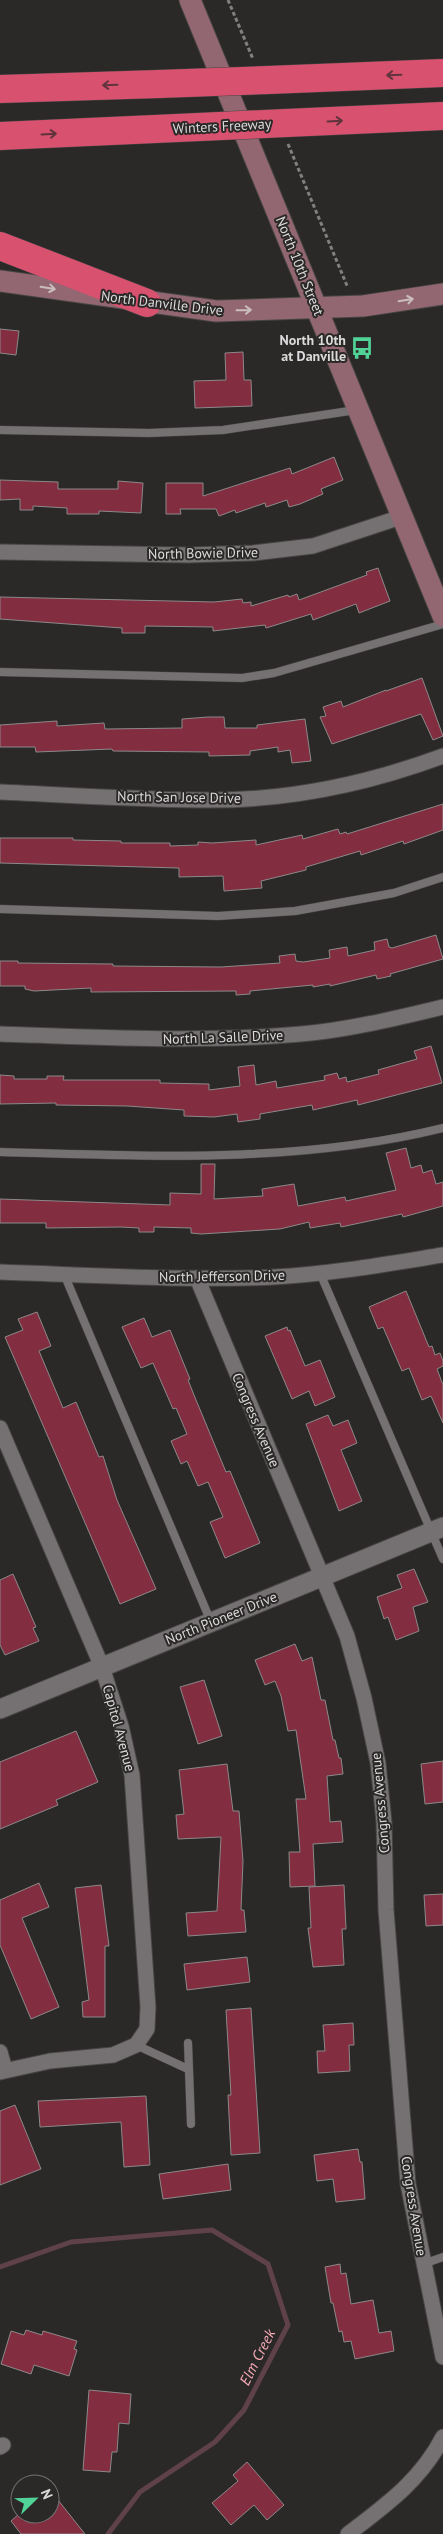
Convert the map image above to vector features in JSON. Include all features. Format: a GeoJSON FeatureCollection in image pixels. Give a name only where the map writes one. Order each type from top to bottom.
{"type":"FeatureCollection","features":[{"type":"Feature","properties":{"kind":"highway"},"geometry":{"type":"LineString","coordinates":[[0,89],[443,73]]}},
{"type":"Feature","properties":{"kind":"highway","name":"Winters Freeway"},"geometry":{"type":"LineString","coordinates":[[0,136],[443,116]]}},
{"type":"Feature","properties":{"kind":"highway"},"geometry":{"type":"LineString","coordinates":[[0,246],[147,303]]}},
{"type":"Feature","properties":{"kind":"main road","name":"North 10th Street"},"geometry":{"type":"LineString","coordinates":[[190,0],[443,616]]}},
{"type":"Feature","properties":{"kind":"main road","name":"North Danville Drive"},"geometry":{"type":"LineString","coordinates":[[0,281],[147,303],[216,311],[363,306],[443,294]]}},
{"type":"Feature","properties":{"kind":"street","name":"North Bowie Drive"},"geometry":{"type":"LineString","coordinates":[[0,552],[188,555],[253,553],[313,546],[401,517]]}},
{"type":"Feature","properties":{"kind":"street","name":"North San Jose Drive"},"geometry":{"type":"LineString","coordinates":[[0,792],[214,800],[278,796],[352,784],[404,771],[443,756]]}},
{"type":"Feature","properties":{"kind":"street","name":"North La Salle Drive"},"geometry":{"type":"LineString","coordinates":[[0,1034],[198,1040],[302,1034],[396,1019],[443,1007]]}},
{"type":"Feature","properties":{"kind":"street","name":"North Jefferson Drive"},"geometry":{"type":"LineString","coordinates":[[0,1272],[197,1278],[273,1277],[320,1273],[443,1254]]}},
{"type":"Feature","properties":{"kind":"street","name":"Congress Avenue"},"geometry":{"type":"LineString","coordinates":[[197,1278],[347,1636],[364,1698],[378,1763],[384,1822],[386,1910],[408,2184],[443,2357]]}},
{"type":"Feature","properties":{"kind":"street","name":"Capitol Avenue"},"geometry":{"type":"LineString","coordinates":[[0,1428],[102,1667],[121,1726],[132,1775],[148,2007],[147,2029],[136,2045]]}},
{"type":"Feature","properties":{"kind":"street","name":"North Pioneer Drive"},"geometry":{"type":"LineString","coordinates":[[0,1709],[437,1529]]}},
{"type":"Feature","properties":{"kind":"street"},"geometry":{"type":"LineString","coordinates":[[0,2052],[2,2071],[50,2061],[113,2055],[136,2045]]}},
{"type":"Feature","properties":{"kind":"street"},"geometry":{"type":"LineString","coordinates":[[348,2534],[418,2476],[431,2460],[443,2437]]}},
{"type":"Feature","properties":{"kind":"lane"},"geometry":{"type":"LineString","coordinates":[[0,430],[149,433],[223,430],[358,409]]}},
{"type":"Feature","properties":{"kind":"lane"},"geometry":{"type":"LineString","coordinates":[[0,672],[242,678],[274,673],[443,624]]}},
{"type":"Feature","properties":{"kind":"lane"},"geometry":{"type":"LineString","coordinates":[[0,909],[218,916],[295,911],[394,893],[443,877]]}},
{"type":"Feature","properties":{"kind":"lane"},"geometry":{"type":"LineString","coordinates":[[0,1152],[252,1156],[399,1139],[443,1128]]}},
{"type":"Feature","properties":{"kind":"lane"},"geometry":{"type":"LineString","coordinates":[[320,1273],[437,1529],[443,1560]]}},
{"type":"Feature","properties":{"kind":"lane"},"geometry":{"type":"LineString","coordinates":[[64,1274],[211,1622]]}},
{"type":"Feature","properties":{"kind":"lane"},"geometry":{"type":"LineString","coordinates":[[188,2043],[191,2124]]}},
{"type":"Feature","properties":{"kind":"lane"},"geometry":{"type":"LineString","coordinates":[[136,2045],[188,2070]]}},
{"type":"Feature","properties":{"kind":"lane"},"geometry":{"type":"LineString","coordinates":[[423,2264],[443,2257]]}},
{"type":"Feature","properties":{"kind":"building"},"geometry":{"type":"Polygon","coordinates":[[[0,329],[19,331],[16,355],[0,353],[0,329]]]}},
{"type":"Feature","properties":{"kind":"building"},"geometry":{"type":"Polygon","coordinates":[[[243,352],[244,380],[251,380],[252,406],[195,408],[194,381],[226,380],[225,353],[243,352]]]}},
{"type":"Feature","properties":{"kind":"building"},"geometry":{"type":"Polygon","coordinates":[[[334,457],[343,480],[321,489],[323,494],[300,504],[289,507],[287,500],[266,507],[265,503],[236,513],[235,510],[219,516],[216,509],[180,509],[181,514],[166,514],[166,483],[203,483],[203,496],[290,468],[292,474],[334,457]]]}},
{"type":"Feature","properties":{"kind":"building"},"geometry":{"type":"Polygon","coordinates":[[[0,480],[58,482],[58,489],[118,489],[118,481],[143,483],[141,513],[99,511],[99,514],[67,514],[67,508],[33,506],[33,510],[20,510],[20,499],[0,500],[0,480]]]}},
{"type":"Feature","properties":{"kind":"building"},"geometry":{"type":"Polygon","coordinates":[[[378,568],[390,601],[359,613],[356,604],[313,620],[311,614],[266,628],[265,625],[213,631],[213,627],[145,626],[145,633],[122,633],[122,628],[0,619],[0,597],[214,602],[242,599],[243,603],[251,602],[251,606],[288,595],[289,597],[297,594],[299,600],[367,575],[366,572],[378,568]]]}},
{"type":"Feature","properties":{"kind":"building"},"geometry":{"type":"Polygon","coordinates":[[[422,678],[443,736],[433,740],[421,714],[332,744],[320,717],[326,716],[323,707],[341,701],[343,707],[422,678]]]}},
{"type":"Feature","properties":{"kind":"building"},"geometry":{"type":"Polygon","coordinates":[[[224,717],[225,728],[257,728],[257,725],[305,719],[311,761],[292,763],[290,750],[278,752],[278,747],[250,751],[250,755],[209,756],[209,752],[113,751],[112,749],[36,752],[35,747],[0,747],[0,725],[57,721],[57,726],[104,723],[105,729],[182,728],[182,719],[224,717]]]}},
{"type":"Feature","properties":{"kind":"building"},"geometry":{"type":"Polygon","coordinates":[[[443,804],[443,830],[404,844],[403,841],[361,855],[360,851],[306,867],[306,870],[261,881],[262,888],[224,891],[223,876],[179,877],[179,868],[0,863],[0,838],[73,838],[73,840],[121,841],[121,843],[170,843],[170,846],[198,845],[198,842],[256,840],[256,845],[302,835],[303,839],[338,829],[340,834],[346,832],[347,834],[443,804]]]}},
{"type":"Feature","properties":{"kind":"building"},"geometry":{"type":"Polygon","coordinates":[[[436,935],[443,959],[390,974],[391,976],[377,979],[376,975],[330,986],[330,984],[313,987],[313,985],[250,991],[250,994],[236,995],[236,991],[91,992],[91,988],[34,991],[25,989],[25,986],[0,986],[0,961],[18,961],[18,963],[113,964],[113,966],[221,967],[280,963],[279,956],[295,954],[296,961],[303,962],[330,958],[329,950],[347,947],[348,956],[375,950],[374,942],[387,939],[389,947],[392,948],[436,935]]]}},
{"type":"Feature","properties":{"kind":"building"},"geometry":{"type":"Polygon","coordinates":[[[431,1046],[442,1083],[358,1105],[357,1100],[313,1110],[312,1105],[260,1114],[260,1119],[238,1122],[237,1114],[214,1117],[184,1116],[184,1110],[127,1106],[56,1105],[56,1103],[0,1104],[0,1075],[14,1076],[14,1079],[47,1079],[47,1076],[64,1076],[63,1080],[160,1080],[160,1083],[209,1084],[209,1090],[240,1086],[238,1067],[254,1065],[256,1085],[276,1081],[277,1088],[325,1080],[324,1076],[337,1073],[339,1079],[346,1077],[347,1082],[379,1074],[378,1070],[417,1059],[414,1051],[431,1046]]]}},
{"type":"Feature","properties":{"kind":"building"},"geometry":{"type":"Polygon","coordinates":[[[406,1148],[411,1168],[421,1165],[423,1173],[432,1170],[436,1184],[443,1182],[443,1206],[403,1217],[402,1214],[341,1227],[340,1223],[310,1228],[309,1222],[280,1229],[201,1234],[191,1233],[191,1228],[154,1227],[154,1232],[139,1232],[139,1228],[46,1228],[46,1223],[0,1223],[0,1199],[170,1205],[170,1193],[201,1194],[201,1164],[215,1164],[214,1199],[263,1196],[262,1189],[294,1184],[298,1206],[345,1197],[346,1201],[396,1190],[386,1153],[406,1148]]]}},
{"type":"Feature","properties":{"kind":"building"},"geometry":{"type":"Polygon","coordinates":[[[406,1291],[429,1347],[432,1346],[435,1355],[440,1353],[443,1361],[443,1366],[437,1369],[443,1385],[443,1423],[431,1396],[422,1400],[409,1368],[402,1371],[383,1327],[378,1329],[369,1307],[406,1291]]]}},
{"type":"Feature","properties":{"kind":"building"},"geometry":{"type":"Polygon","coordinates":[[[37,1312],[51,1346],[39,1351],[63,1408],[76,1402],[99,1457],[103,1456],[117,1500],[156,1589],[120,1604],[5,1337],[23,1330],[18,1319],[37,1312]]]}},
{"type":"Feature","properties":{"kind":"building"},"geometry":{"type":"Polygon","coordinates":[[[144,1318],[152,1337],[170,1330],[190,1379],[188,1380],[226,1472],[230,1471],[260,1543],[225,1558],[210,1522],[223,1517],[208,1482],[198,1486],[187,1461],[181,1464],[171,1441],[187,1434],[176,1408],[173,1409],[153,1363],[141,1368],[122,1327],[144,1318]]]}},
{"type":"Feature","properties":{"kind":"building"},"geometry":{"type":"Polygon","coordinates":[[[287,1327],[305,1366],[320,1360],[335,1397],[315,1406],[309,1391],[292,1399],[265,1336],[287,1327]]]}},
{"type":"Feature","properties":{"kind":"building"},"geometry":{"type":"Polygon","coordinates":[[[328,1415],[333,1426],[348,1420],[357,1443],[341,1450],[362,1501],[339,1511],[306,1424],[328,1415]]]}},
{"type":"Feature","properties":{"kind":"building"},"geometry":{"type":"Polygon","coordinates":[[[414,1569],[428,1602],[413,1607],[419,1631],[396,1640],[388,1617],[384,1619],[377,1597],[402,1588],[397,1575],[414,1569]]]}},
{"type":"Feature","properties":{"kind":"building"},"geometry":{"type":"Polygon","coordinates":[[[13,1574],[36,1627],[33,1628],[39,1641],[5,1655],[0,1645],[0,1580],[13,1574]]]}},
{"type":"Feature","properties":{"kind":"building"},"geometry":{"type":"Polygon","coordinates":[[[295,1644],[302,1661],[312,1657],[321,1700],[325,1700],[333,1740],[335,1740],[339,1758],[341,1758],[343,1774],[327,1776],[330,1822],[341,1821],[343,1842],[313,1844],[315,1886],[290,1887],[289,1852],[300,1852],[296,1799],[306,1799],[296,1730],[288,1731],[281,1696],[275,1681],[265,1685],[255,1660],[295,1644]]]}},
{"type":"Feature","properties":{"kind":"building"},"geometry":{"type":"Polygon","coordinates":[[[204,1680],[222,1736],[198,1744],[180,1687],[204,1680]]]}},
{"type":"Feature","properties":{"kind":"building"},"geometry":{"type":"Polygon","coordinates":[[[76,1731],[98,1782],[56,1800],[58,1805],[0,1829],[0,1762],[76,1731]]]}},
{"type":"Feature","properties":{"kind":"building"},"geometry":{"type":"Polygon","coordinates":[[[443,1761],[443,1802],[425,1804],[421,1764],[443,1761]]]}},
{"type":"Feature","properties":{"kind":"building"},"geometry":{"type":"Polygon","coordinates":[[[227,1764],[233,1811],[239,1811],[243,1861],[241,1910],[244,1910],[246,1932],[188,1936],[186,1913],[217,1911],[221,1837],[178,1839],[176,1815],[184,1814],[179,1770],[227,1764]]]}},
{"type":"Feature","properties":{"kind":"building"},"geometry":{"type":"Polygon","coordinates":[[[39,1883],[49,1907],[22,1918],[59,2007],[31,2019],[0,1945],[0,1900],[39,1883]]]}},
{"type":"Feature","properties":{"kind":"building"},"geometry":{"type":"Polygon","coordinates":[[[101,1885],[109,1946],[105,1946],[105,2017],[83,2017],[82,2002],[89,2000],[75,1888],[101,1885]]]}},
{"type":"Feature","properties":{"kind":"building"},"geometry":{"type":"Polygon","coordinates":[[[344,1885],[346,1929],[342,1929],[344,1965],[313,1967],[308,1928],[311,1928],[309,1887],[344,1885]]]}},
{"type":"Feature","properties":{"kind":"building"},"geometry":{"type":"Polygon","coordinates":[[[443,1894],[443,1925],[426,1926],[424,1895],[443,1894]]]}},
{"type":"Feature","properties":{"kind":"building"},"geometry":{"type":"Polygon","coordinates":[[[247,1957],[250,1982],[187,1990],[184,1964],[247,1957]]]}},
{"type":"Feature","properties":{"kind":"building"},"geometry":{"type":"Polygon","coordinates":[[[251,2008],[260,2153],[231,2155],[228,2095],[231,2095],[226,2010],[251,2008]]]}},
{"type":"Feature","properties":{"kind":"building"},"geometry":{"type":"Polygon","coordinates":[[[353,2023],[354,2045],[349,2045],[350,2071],[318,2073],[317,2051],[325,2051],[323,2025],[353,2023]]]}},
{"type":"Feature","properties":{"kind":"building"},"geometry":{"type":"Polygon","coordinates":[[[146,2096],[150,2165],[124,2167],[121,2122],[40,2127],[38,2101],[146,2096]]]}},
{"type":"Feature","properties":{"kind":"building"},"geometry":{"type":"Polygon","coordinates":[[[15,2105],[41,2169],[0,2185],[0,2111],[15,2105]]]}},
{"type":"Feature","properties":{"kind":"building"},"geometry":{"type":"Polygon","coordinates":[[[358,2149],[360,2162],[362,2162],[365,2199],[336,2202],[333,2179],[317,2181],[314,2155],[358,2149]]]}},
{"type":"Feature","properties":{"kind":"building"},"geometry":{"type":"Polygon","coordinates":[[[228,2164],[231,2190],[163,2199],[159,2174],[228,2164]]]}},
{"type":"Feature","properties":{"kind":"building"},"geometry":{"type":"Polygon","coordinates":[[[340,2264],[341,2274],[346,2273],[351,2304],[373,2300],[379,2333],[391,2331],[394,2351],[355,2359],[351,2341],[344,2342],[342,2331],[339,2332],[333,2303],[331,2303],[325,2267],[340,2264]]]}},
{"type":"Feature","properties":{"kind":"building"},"geometry":{"type":"Polygon","coordinates":[[[26,2330],[42,2335],[43,2331],[77,2341],[74,2349],[77,2350],[69,2376],[34,2365],[31,2374],[1,2364],[11,2331],[24,2335],[26,2330]]]}},
{"type":"Feature","properties":{"kind":"building"},"geometry":{"type":"Polygon","coordinates":[[[89,2390],[131,2394],[129,2424],[119,2423],[117,2452],[112,2452],[110,2472],[83,2470],[89,2390]]]}},
{"type":"Feature","properties":{"kind":"building"},"geometry":{"type":"Polygon","coordinates":[[[247,2462],[284,2505],[267,2520],[254,2505],[231,2525],[212,2503],[238,2481],[233,2475],[247,2462]]]}},
{"type":"Feature","properties":{"kind":"building"},"geometry":{"type":"Polygon","coordinates":[[[60,2503],[85,2534],[21,2534],[13,2524],[60,2524],[60,2503]]]}},
{"type":"Feature","properties":{"kind":"waterway","name":"Elm Creek"},"geometry":{"type":"LineString","coordinates":[[0,2267],[71,2242],[212,2230],[268,2264],[288,2325],[244,2410],[215,2442],[140,2492],[108,2534]]}},
{"type":"Feature","properties":{"kind":"place","name":"North 10th at Danville"},"geometry":{"type":"Point","coordinates":[362,348]}}]}
